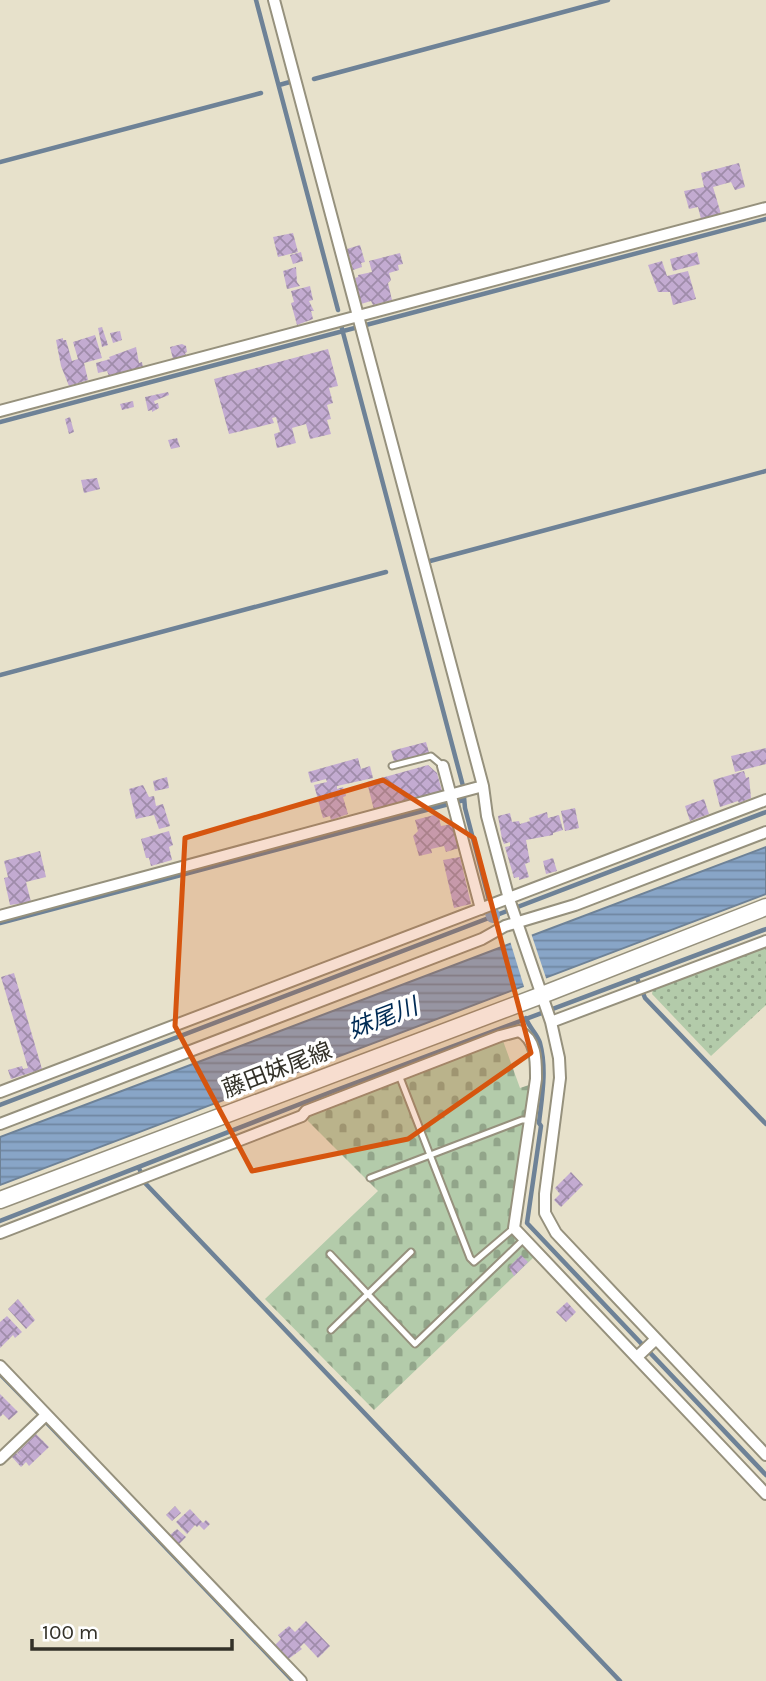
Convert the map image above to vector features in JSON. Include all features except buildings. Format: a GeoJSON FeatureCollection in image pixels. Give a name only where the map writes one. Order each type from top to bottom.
{"type":"FeatureCollection","features":[{"type":"Feature","properties":{"kind":"main road","name":"藤田妹尾線"},"geometry":{"type":"LineString","coordinates":[[0,1200],[545,1005],[766,907]]}},
{"type":"Feature","properties":{"kind":"street"},"geometry":{"type":"LineString","coordinates":[[274,0],[483,786],[487,816],[510,905],[545,1005],[560,1067],[544,1204],[549,1224],[766,1494]]}},
{"type":"Feature","properties":{"kind":"street"},"geometry":{"type":"LineString","coordinates":[[0,411],[361,322],[766,208]]}},
{"type":"Feature","properties":{"kind":"street"},"geometry":{"type":"LineString","coordinates":[[443,766],[458,796],[481,909]]}},
{"type":"Feature","properties":{"kind":"street"},"geometry":{"type":"LineString","coordinates":[[0,916],[458,796],[483,786]]}},
{"type":"Feature","properties":{"kind":"street"},"geometry":{"type":"LineString","coordinates":[[0,1092],[481,909],[510,905],[766,800]]}},
{"type":"Feature","properties":{"kind":"street"},"geometry":{"type":"LineString","coordinates":[[0,1124],[482,939],[505,926],[518,926],[766,832]]}},
{"type":"Feature","properties":{"kind":"street"},"geometry":{"type":"LineString","coordinates":[[545,1005],[641,989],[766,941]]}},
{"type":"Feature","properties":{"kind":"street"},"geometry":{"type":"LineString","coordinates":[[0,1233],[302,1116],[306,1111],[519,1031],[527,1035],[536,1058],[538,1103],[531,1121],[514,1228],[766,1455]]}},
{"type":"Feature","properties":{"kind":"street"},"geometry":{"type":"LineString","coordinates":[[538,1103],[557,1105]]}},
{"type":"Feature","properties":{"kind":"street"},"geometry":{"type":"LineString","coordinates":[[0,1366],[300,1681]]}},
{"type":"Feature","properties":{"kind":"street"},"geometry":{"type":"LineString","coordinates":[[0,1459],[46,1415]]}},
{"type":"Feature","properties":{"kind":"lane"},"geometry":{"type":"LineString","coordinates":[[392,766],[431,756],[443,766]]}},
{"type":"Feature","properties":{"kind":"lane"},"geometry":{"type":"LineString","coordinates":[[399,1075],[470,1258],[474,1262],[514,1228]]}},
{"type":"Feature","properties":{"kind":"lane"},"geometry":{"type":"LineString","coordinates":[[370,1178],[522,1120],[531,1121]]}},
{"type":"Feature","properties":{"kind":"lane"},"geometry":{"type":"LineString","coordinates":[[330,1254],[415,1344],[524,1239]]}},
{"type":"Feature","properties":{"kind":"lane"},"geometry":{"type":"LineString","coordinates":[[331,1330],[411,1252]]}},
{"type":"Feature","properties":{"kind":"highlighted area"},"geometry":{"type":"Polygon","coordinates":[[[383,780],[474,838],[531,1053],[408,1139],[252,1171],[175,1026],[185,838],[383,780]]]}},
{"type":"Feature","properties":{"kind":"green space"},"geometry":{"type":"Polygon","coordinates":[[[766,945],[766,1005],[711,1056],[652,994],[653,988],[766,945]]]}},
{"type":"Feature","properties":{"kind":"green space"},"geometry":{"type":"Polygon","coordinates":[[[502,1038],[520,1088],[532,1084],[511,1233],[534,1257],[374,1410],[265,1299],[378,1191],[308,1121],[308,1113],[502,1038]]]}},
{"type":"Feature","properties":{"kind":"water","name":"妹尾川"},"geometry":{"type":"Polygon","coordinates":[[[766,847],[766,894],[0,1185],[0,1137],[766,847]]]}},
{"type":"Feature","properties":{"kind":"pier"},"geometry":{"type":"Polygon","coordinates":[[[531,933],[547,981],[525,990],[510,941],[531,933]]]}},
{"type":"Feature","properties":{"kind":"waterway"},"geometry":{"type":"LineString","coordinates":[[256,0],[338,310]]}},
{"type":"Feature","properties":{"kind":"waterway"},"geometry":{"type":"LineString","coordinates":[[314,79],[608,0]]}},
{"type":"Feature","properties":{"kind":"waterway"},"geometry":{"type":"LineString","coordinates":[[279,85],[290,82]]}},
{"type":"Feature","properties":{"kind":"waterway"},"geometry":{"type":"LineString","coordinates":[[0,162],[261,93]]}},
{"type":"Feature","properties":{"kind":"waterway"},"geometry":{"type":"LineString","coordinates":[[0,422],[766,219]]}},
{"type":"Feature","properties":{"kind":"waterway"},"geometry":{"type":"LineString","coordinates":[[341,325],[463,786],[465,808],[489,900]]}},
{"type":"Feature","properties":{"kind":"waterway"},"geometry":{"type":"LineString","coordinates":[[430,561],[766,471]]}},
{"type":"Feature","properties":{"kind":"waterway"},"geometry":{"type":"LineString","coordinates":[[0,675],[386,572]]}},
{"type":"Feature","properties":{"kind":"waterway"},"geometry":{"type":"LineString","coordinates":[[0,923],[464,800]]}},
{"type":"Feature","properties":{"kind":"waterway"},"geometry":{"type":"LineString","coordinates":[[0,1105],[766,812]]}},
{"type":"Feature","properties":{"kind":"waterway"},"geometry":{"type":"LineString","coordinates":[[0,1221],[331,1092],[766,929]]}},
{"type":"Feature","properties":{"kind":"waterway"},"geometry":{"type":"LineString","coordinates":[[637,978],[645,998],[766,1124]]}},
{"type":"Feature","properties":{"kind":"waterway"},"geometry":{"type":"LineString","coordinates":[[526,1018],[540,1043],[544,1073],[539,1123],[541,1126],[527,1223],[766,1475]]}},
{"type":"Feature","properties":{"kind":"waterway"},"geometry":{"type":"LineString","coordinates":[[139,1168],[145,1183],[620,1681]]}},
{"type":"Feature","properties":{"kind":"waterway"},"geometry":{"type":"LineString","coordinates":[[0,1374],[40,1415]]}},
{"type":"Feature","properties":{"kind":"waterway"},"geometry":{"type":"LineString","coordinates":[[47,1423],[293,1681]]}}]}
